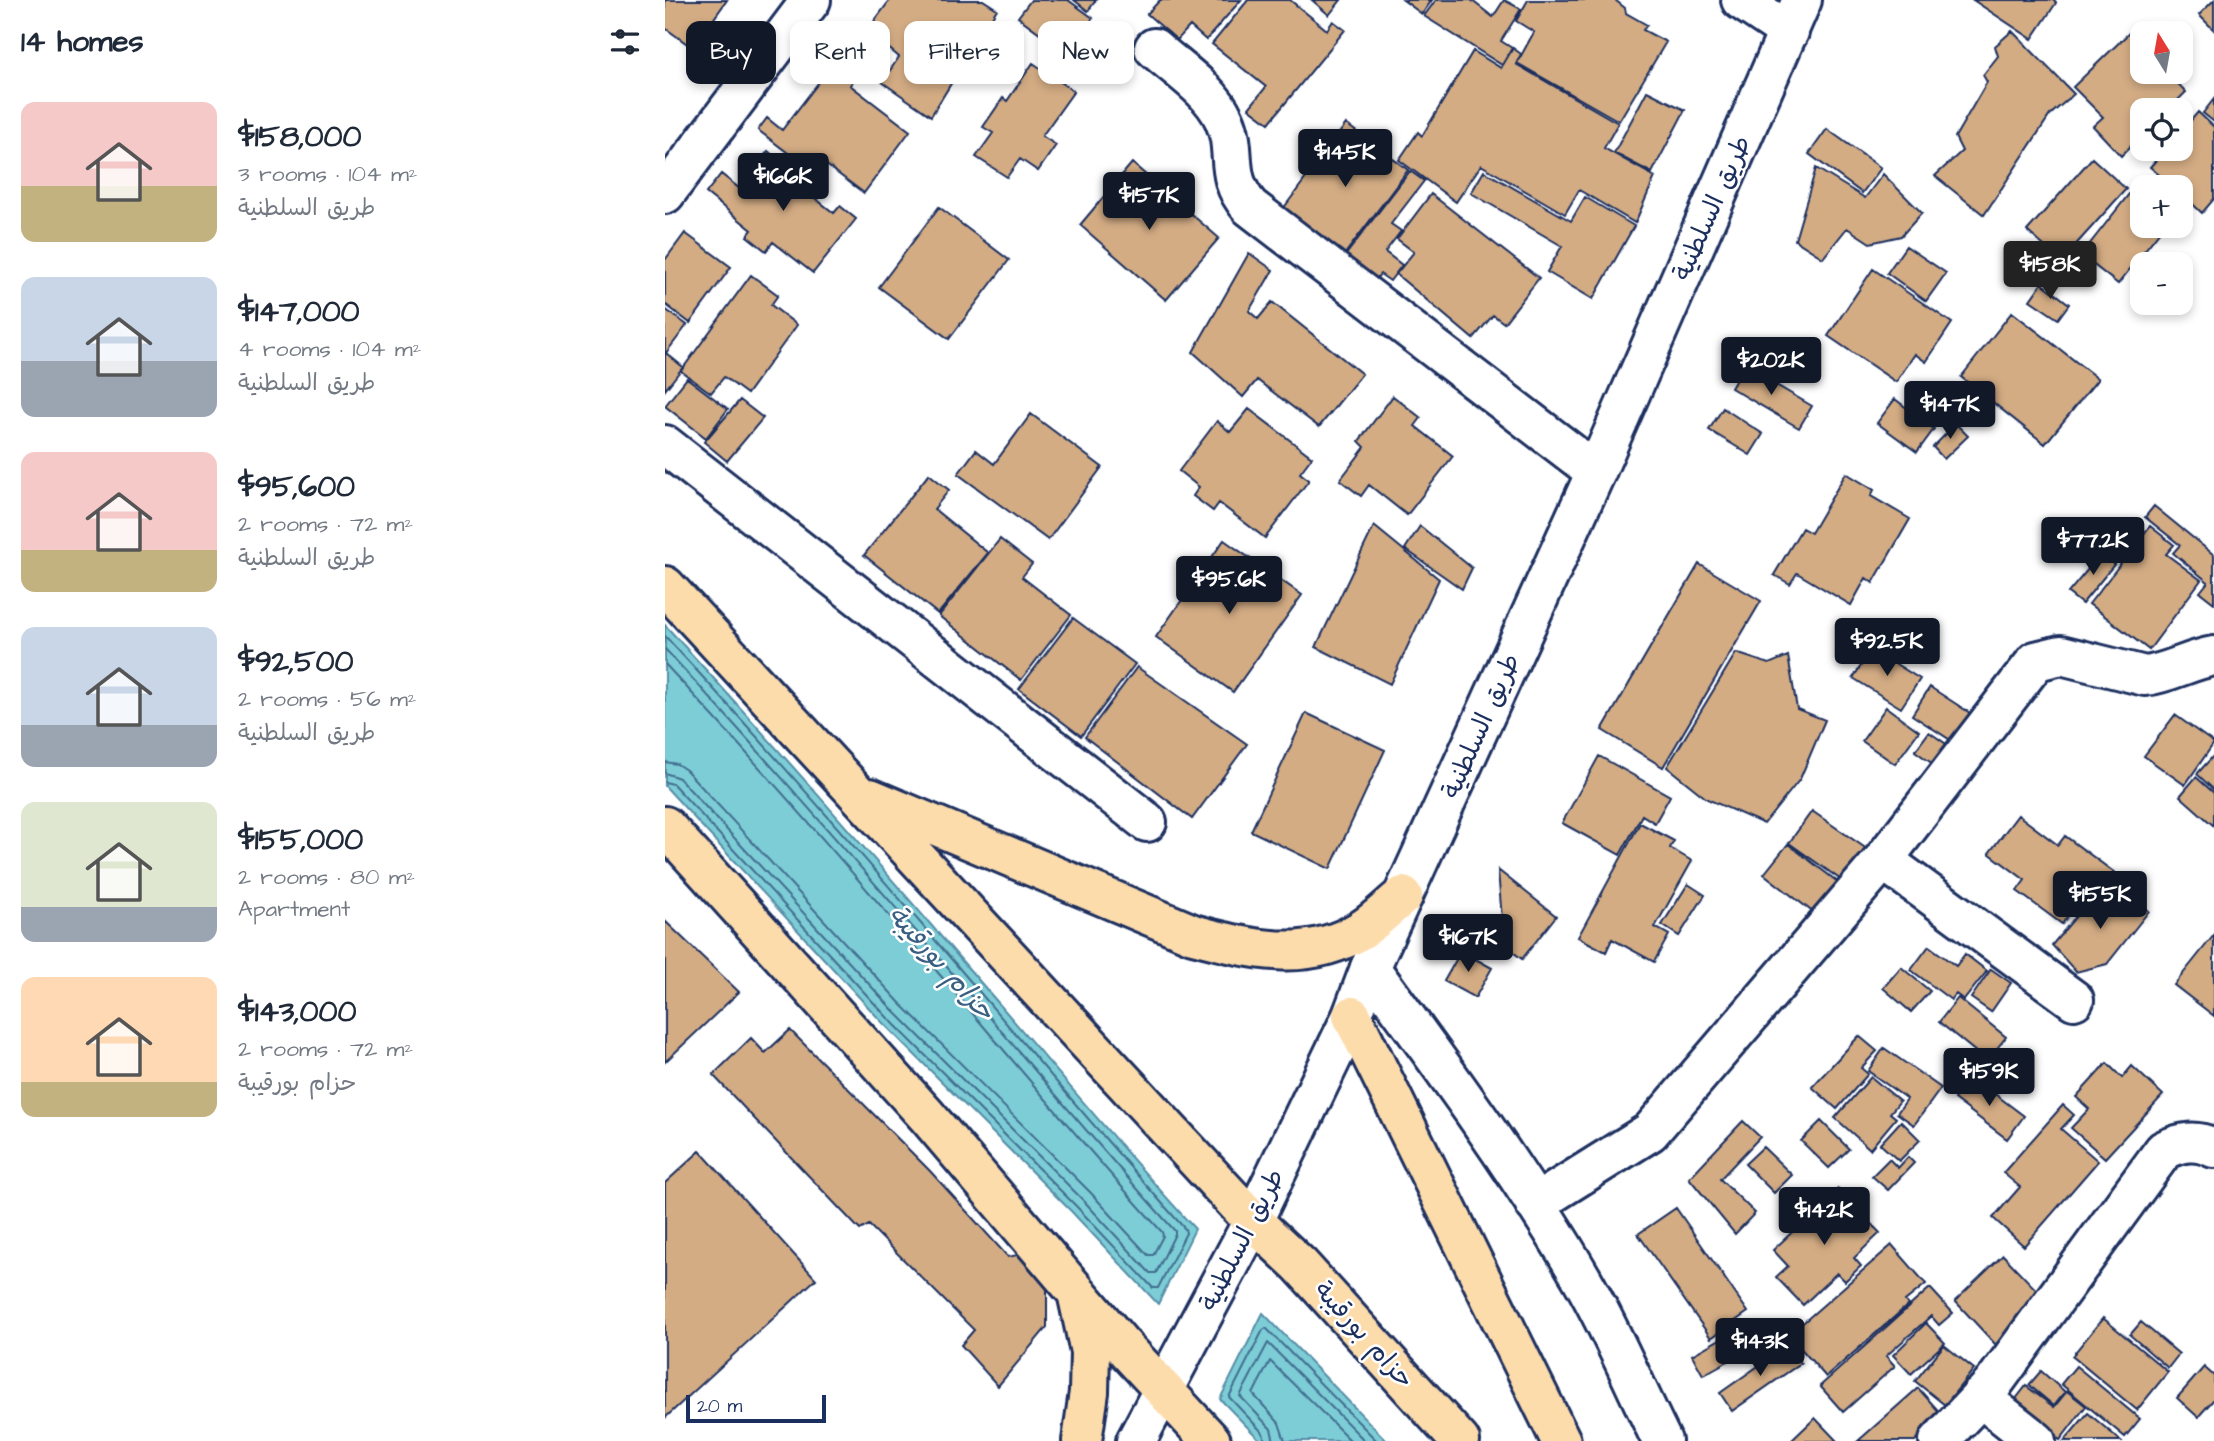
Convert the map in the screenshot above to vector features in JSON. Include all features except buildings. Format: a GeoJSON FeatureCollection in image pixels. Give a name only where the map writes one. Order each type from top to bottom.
{"type":"FeatureCollection","features":[{"type":"Feature","properties":{"kind":"highway","name":"حزام بورقيبة"},"geometry":{"type":"LineString","coordinates":[[665,586],[1253,1221],[1300,1265],[1460,1441]]}},
{"type":"Feature","properties":{"kind":"highway"},"geometry":{"type":"LineString","coordinates":[[856,792],[1193,934],[1249,949],[1283,952],[1321,947],[1360,931],[1403,896]]}},
{"type":"Feature","properties":{"kind":"highway"},"geometry":{"type":"LineString","coordinates":[[665,827],[927,1116],[1164,1392],[1212,1441]]}},
{"type":"Feature","properties":{"kind":"highway"},"geometry":{"type":"LineString","coordinates":[[1352,1016],[1561,1441]]}},
{"type":"Feature","properties":{"kind":"highway"},"geometry":{"type":"LineString","coordinates":[[1076,1291],[1090,1352],[1089,1392],[1082,1441]]}},
{"type":"Feature","properties":{"kind":"street"},"geometry":{"type":"LineString","coordinates":[[665,194],[811,0]]}},
{"type":"Feature","properties":{"kind":"street"},"geometry":{"type":"LineString","coordinates":[[1741,0],[1796,16]]}},
{"type":"Feature","properties":{"kind":"street","name":"طريق السلطنية"},"geometry":{"type":"LineString","coordinates":[[1136,1441],[1253,1221],[1352,1016],[1370,968],[1596,471],[1796,16]]}},
{"type":"Feature","properties":{"kind":"street"},"geometry":{"type":"LineString","coordinates":[[1154,48],[1212,100],[1224,119],[1230,143],[1233,177],[1238,193],[1250,207],[1596,471]]}},
{"type":"Feature","properties":{"kind":"street"},"geometry":{"type":"LineString","coordinates":[[665,445],[1147,822]]}},
{"type":"Feature","properties":{"kind":"street"},"geometry":{"type":"LineString","coordinates":[[1535,1203],[1650,1132],[1883,860],[2036,661],[2061,655],[2145,676],[2195,659],[2214,656]]}},
{"type":"Feature","properties":{"kind":"street"},"geometry":{"type":"LineString","coordinates":[[1883,860],[2074,1000]]}},
{"type":"Feature","properties":{"kind":"street"},"geometry":{"type":"LineString","coordinates":[[1370,968],[1535,1203],[1583,1281],[1662,1441]]}},
{"type":"Feature","properties":{"kind":"street"},"geometry":{"type":"LineString","coordinates":[[1939,1441],[1993,1384],[2164,1150],[2182,1142],[2202,1142],[2214,1148]]}},
{"type":"Feature","properties":{"kind":"street"},"geometry":{"type":"LineString","coordinates":[[1980,1397],[2036,1441]]}},
{"type":"Feature","properties":{"kind":"water"},"geometry":{"type":"Polygon","coordinates":[[[665,625],[848,830],[1195,1229],[1158,1304],[1071,1211],[881,1021],[665,786],[665,625]]]}},
{"type":"Feature","properties":{"kind":"water"},"geometry":{"type":"Polygon","coordinates":[[[1263,1313],[1387,1441],[1261,1441],[1220,1399],[1263,1313]]]}}]}
